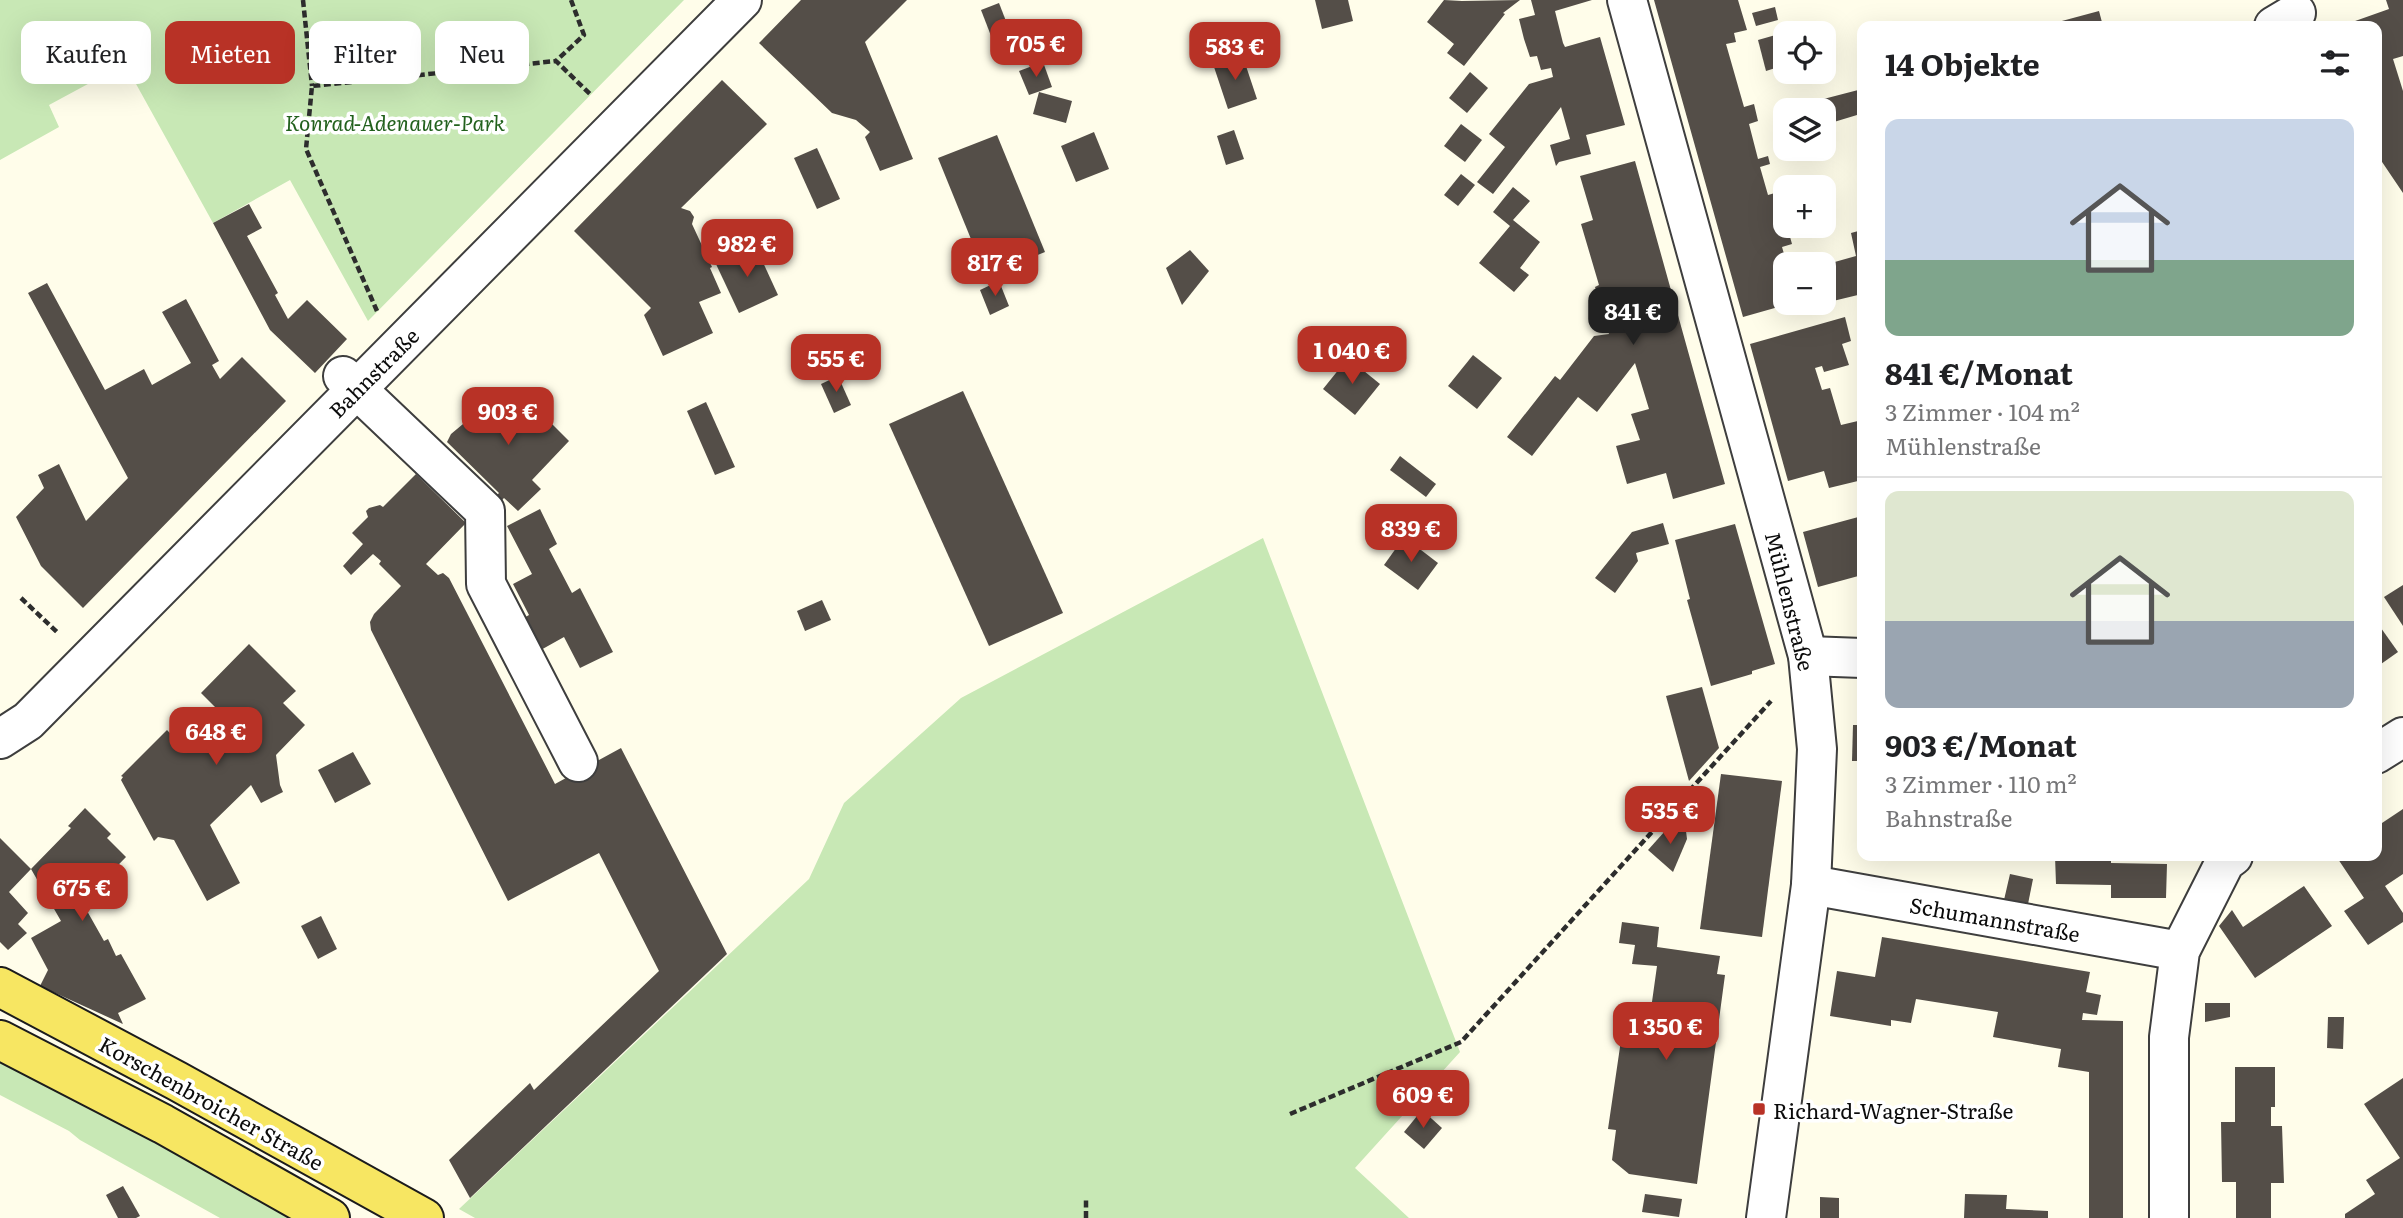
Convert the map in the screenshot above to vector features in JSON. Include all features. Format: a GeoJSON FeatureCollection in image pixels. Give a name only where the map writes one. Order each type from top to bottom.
{"type":"FeatureCollection","features":[{"type":"Feature","properties":{"kind":"main road","name":"Korschenbroicher Straße"},"geometry":{"type":"LineString","coordinates":[[0,987],[177,1081],[424,1218]]}},
{"type":"Feature","properties":{"kind":"main road","name":"Korschenbroicher Straße"},"geometry":{"type":"LineString","coordinates":[[0,1040],[152,1118],[330,1218]]}},
{"type":"Feature","properties":{"kind":"street","name":"Bahnstraße"},"geometry":{"type":"LineString","coordinates":[[0,738],[28,721],[350,383],[399,346],[742,0]]}},
{"type":"Feature","properties":{"kind":"street","name":"Mühlenstraße"},"geometry":{"type":"LineString","coordinates":[[1627,0],[1809,658],[1817,749],[1811,885],[1766,1218]]}},
{"type":"Feature","properties":{"kind":"street"},"geometry":{"type":"LineString","coordinates":[[350,383],[485,511],[486,584],[578,762]]}},
{"type":"Feature","properties":{"kind":"street"},"geometry":{"type":"LineString","coordinates":[[1809,658],[1857,658]]}},
{"type":"Feature","properties":{"kind":"street"},"geometry":{"type":"LineString","coordinates":[[2382,750],[2403,737]]}},
{"type":"Feature","properties":{"kind":"street"},"geometry":{"type":"LineString","coordinates":[[2169,1218],[2169,1037],[2180,951],[2226,861]]}},
{"type":"Feature","properties":{"kind":"street","name":"Schumannstraße"},"geometry":{"type":"LineString","coordinates":[[1811,885],[2180,951]]}},
{"type":"Feature","properties":{"kind":"path"},"geometry":{"type":"LineString","coordinates":[[303,0],[312,86],[306,149],[386,332],[399,346]]}},
{"type":"Feature","properties":{"kind":"path"},"geometry":{"type":"LineString","coordinates":[[312,86],[556,61],[584,35],[571,0]]}},
{"type":"Feature","properties":{"kind":"path"},"geometry":{"type":"LineString","coordinates":[[556,61],[619,123]]}},
{"type":"Feature","properties":{"kind":"path"},"geometry":{"type":"LineString","coordinates":[[1290,1114],[1461,1042],[1809,658]]}},
{"type":"Feature","properties":{"kind":"path"},"geometry":{"type":"LineString","coordinates":[[1086,1199],[1086,1218]]}},
{"type":"Feature","properties":{"kind":"green space","name":"Konrad-Adenauer-Park"},"geometry":{"type":"Polygon","coordinates":[[[0,0],[684,0],[368,321],[290,180],[213,223],[136,84],[151,84],[151,21],[21,21],[21,84],[88,84],[49,105],[59,127],[0,160],[0,0]]]}},
{"type":"Feature","properties":{"kind":"green space"},"geometry":{"type":"Polygon","coordinates":[[[1263,538],[1460,1052],[1355,1168],[1409,1218],[475,1218],[459,1209],[809,879],[844,803],[961,698],[1263,538]]]}},
{"type":"Feature","properties":{"kind":"green space"},"geometry":{"type":"Polygon","coordinates":[[[0,1057],[292,1218],[220,1218],[80,1140],[69,1131],[0,1095],[0,1057]]]}},
{"type":"Feature","properties":{"kind":"building"},"geometry":{"type":"Polygon","coordinates":[[[801,0],[907,0],[865,42],[913,159],[880,171],[865,137],[870,132],[856,120],[832,113],[759,43],[801,0]]]}},
{"type":"Feature","properties":{"kind":"building"},"geometry":{"type":"Polygon","coordinates":[[[1315,0],[1348,0],[1353,21],[1322,29],[1315,0]]]}},
{"type":"Feature","properties":{"kind":"building"},"geometry":{"type":"Polygon","coordinates":[[[1444,0],[1520,0],[1503,13],[1505,14],[1464,66],[1447,53],[1454,44],[1427,22],[1444,0]]]}},
{"type":"Feature","properties":{"kind":"building"},"geometry":{"type":"Polygon","coordinates":[[[1531,0],[1592,0],[1555,11],[1563,43],[1565,47],[1600,37],[1625,125],[1586,135],[1591,154],[1559,162],[1556,166],[1550,145],[1570,139],[1561,107],[1493,194],[1477,182],[1505,147],[1489,134],[1529,84],[1553,77],[1551,68],[1541,70],[1537,56],[1530,57],[1524,39],[1519,19],[1535,15],[1531,0]]]}},
{"type":"Feature","properties":{"kind":"building"},"geometry":{"type":"Polygon","coordinates":[[[1654,0],[1738,0],[1747,30],[1734,33],[1736,42],[1726,44],[1744,107],[1754,104],[1758,121],[1749,124],[1758,159],[1768,156],[1770,164],[1760,167],[1768,195],[1773,194],[1773,238],[1790,238],[1792,244],[1782,247],[1783,252],[1773,252],[1773,309],[1743,317],[1654,0]]]}},
{"type":"Feature","properties":{"kind":"building"},"geometry":{"type":"Polygon","coordinates":[[[2386,0],[2403,0],[2403,56],[2393,59],[2403,91],[2403,193],[2382,162],[2382,21],[2355,21],[2389,9],[2386,0]]]}},
{"type":"Feature","properties":{"kind":"building"},"geometry":{"type":"Polygon","coordinates":[[[999,3],[1011,34],[993,41],[981,10],[999,3]]]}},
{"type":"Feature","properties":{"kind":"building"},"geometry":{"type":"Polygon","coordinates":[[[1775,7],[1778,20],[1756,26],[1752,13],[1775,7]]]}},
{"type":"Feature","properties":{"kind":"building"},"geometry":{"type":"Polygon","coordinates":[[[2099,11],[2102,21],[2062,21],[2099,11]]]}},
{"type":"Feature","properties":{"kind":"building"},"geometry":{"type":"Polygon","coordinates":[[[1773,36],[1773,69],[1766,71],[1758,40],[1773,36]]]}},
{"type":"Feature","properties":{"kind":"building"},"geometry":{"type":"Polygon","coordinates":[[[1242,54],[1257,99],[1228,109],[1213,64],[1242,54]]]}},
{"type":"Feature","properties":{"kind":"building"},"geometry":{"type":"Polygon","coordinates":[[[1043,62],[1052,87],[1029,95],[1019,71],[1043,62]]]}},
{"type":"Feature","properties":{"kind":"building"},"geometry":{"type":"Polygon","coordinates":[[[1470,72],[1488,88],[1467,113],[1449,98],[1470,72]]]}},
{"type":"Feature","properties":{"kind":"building"},"geometry":{"type":"Polygon","coordinates":[[[722,80],[767,124],[681,208],[690,211],[694,217],[692,224],[721,293],[699,302],[713,333],[663,356],[644,315],[651,308],[574,231],[722,80]]]}},
{"type":"Feature","properties":{"kind":"building"},"geometry":{"type":"Polygon","coordinates":[[[1857,90],[1857,115],[1836,121],[1836,98],[1827,98],[1857,90]]]}},
{"type":"Feature","properties":{"kind":"building"},"geometry":{"type":"Polygon","coordinates":[[[1039,92],[1072,101],[1066,123],[1033,114],[1039,92]]]}},
{"type":"Feature","properties":{"kind":"building"},"geometry":{"type":"Polygon","coordinates":[[[1461,124],[1482,140],[1465,162],[1444,146],[1461,124]]]}},
{"type":"Feature","properties":{"kind":"building"},"geometry":{"type":"Polygon","coordinates":[[[1234,130],[1244,159],[1226,165],[1217,136],[1234,130]]]}},
{"type":"Feature","properties":{"kind":"building"},"geometry":{"type":"Polygon","coordinates":[[[1094,132],[1109,169],[1076,182],[1061,146],[1094,132]]]}},
{"type":"Feature","properties":{"kind":"building"},"geometry":{"type":"Polygon","coordinates":[[[997,135],[1045,252],[986,276],[938,158],[997,135]]]}},
{"type":"Feature","properties":{"kind":"building"},"geometry":{"type":"Polygon","coordinates":[[[817,148],[840,199],[817,209],[794,158],[817,148]]]}},
{"type":"Feature","properties":{"kind":"building"},"geometry":{"type":"Polygon","coordinates":[[[1635,161],[1725,484],[1673,499],[1666,473],[1627,484],[1616,446],[1640,440],[1631,414],[1649,409],[1635,363],[1597,412],[1578,397],[1532,456],[1507,437],[1555,376],[1560,380],[1594,336],[1609,334],[1595,287],[1599,285],[1581,224],[1593,220],[1580,176],[1635,161]]]}},
{"type":"Feature","properties":{"kind":"building"},"geometry":{"type":"Polygon","coordinates":[[[1461,174],[1475,185],[1458,206],[1444,195],[1461,174]]]}},
{"type":"Feature","properties":{"kind":"building"},"geometry":{"type":"Polygon","coordinates":[[[1513,187],[1530,201],[1513,220],[1540,242],[1520,268],[1529,275],[1514,292],[1479,263],[1510,226],[1493,212],[1513,187]]]}},
{"type":"Feature","properties":{"kind":"building"},"geometry":{"type":"Polygon","coordinates":[[[249,204],[262,228],[247,236],[278,293],[275,295],[288,319],[307,300],[347,339],[315,373],[270,330],[213,223],[249,204]]]}},
{"type":"Feature","properties":{"kind":"building"},"geometry":{"type":"Polygon","coordinates":[[[1857,231],[1857,295],[1836,300],[1836,262],[1856,256],[1851,233],[1857,231]]]}},
{"type":"Feature","properties":{"kind":"building"},"geometry":{"type":"Polygon","coordinates":[[[755,245],[778,295],[739,313],[715,262],[755,245]]]}},
{"type":"Feature","properties":{"kind":"building"},"geometry":{"type":"Polygon","coordinates":[[[1190,250],[1209,271],[1182,305],[1166,268],[1190,250]]]}},
{"type":"Feature","properties":{"kind":"building"},"geometry":{"type":"Polygon","coordinates":[[[999,281],[1009,306],[990,315],[980,290],[999,281]]]}},
{"type":"Feature","properties":{"kind":"building"},"geometry":{"type":"Polygon","coordinates":[[[47,283],[105,390],[144,369],[152,385],[191,363],[162,312],[186,299],[219,361],[212,365],[220,379],[242,357],[286,401],[83,608],[41,566],[16,517],[44,488],[38,475],[59,464],[86,521],[128,478],[28,293],[47,283]]]}},
{"type":"Feature","properties":{"kind":"building"},"geometry":{"type":"Polygon","coordinates":[[[1845,317],[1851,341],[1842,344],[1849,365],[1824,372],[1822,366],[1815,368],[1822,390],[1830,388],[1841,425],[1857,421],[1857,481],[1829,488],[1824,471],[1788,481],[1750,344],[1845,317]]]}},
{"type":"Feature","properties":{"kind":"building"},"geometry":{"type":"Polygon","coordinates":[[[1473,355],[1502,378],[1477,409],[1448,386],[1473,355]]]}},
{"type":"Feature","properties":{"kind":"building"},"geometry":{"type":"Polygon","coordinates":[[[1348,358],[1380,384],[1355,415],[1323,389],[1348,358]]]}},
{"type":"Feature","properties":{"kind":"building"},"geometry":{"type":"Polygon","coordinates":[[[838,376],[851,405],[834,413],[821,384],[838,376]]]}},
{"type":"Feature","properties":{"kind":"building"},"geometry":{"type":"Polygon","coordinates":[[[500,387],[533,419],[540,412],[569,441],[532,480],[541,489],[518,511],[504,498],[501,501],[496,496],[499,493],[447,442],[451,434],[500,387]]]}},
{"type":"Feature","properties":{"kind":"building"},"geometry":{"type":"Polygon","coordinates":[[[963,391],[1063,613],[989,646],[889,424],[963,391]]]}},
{"type":"Feature","properties":{"kind":"building"},"geometry":{"type":"Polygon","coordinates":[[[706,402],[735,467],[715,475],[687,411],[706,402]]]}},
{"type":"Feature","properties":{"kind":"building"},"geometry":{"type":"Polygon","coordinates":[[[1400,456],[1436,484],[1426,497],[1390,470],[1400,456]]]}},
{"type":"Feature","properties":{"kind":"building"},"geometry":{"type":"Polygon","coordinates":[[[416,474],[466,523],[426,564],[438,575],[443,573],[449,578],[555,784],[621,748],[727,954],[470,1198],[449,1160],[530,1083],[534,1090],[659,971],[599,853],[508,901],[371,630],[370,622],[374,614],[401,586],[373,554],[351,575],[343,566],[363,544],[352,533],[368,517],[366,511],[369,508],[380,505],[383,507],[416,474]]]}},
{"type":"Feature","properties":{"kind":"building"},"geometry":{"type":"Polygon","coordinates":[[[540,509],[557,544],[549,549],[572,593],[580,588],[613,652],[580,668],[564,637],[539,651],[522,619],[529,615],[513,584],[532,574],[507,526],[540,509]]]}},
{"type":"Feature","properties":{"kind":"building"},"geometry":{"type":"Polygon","coordinates":[[[1857,517],[1857,576],[1818,587],[1803,532],[1857,517]]]}},
{"type":"Feature","properties":{"kind":"building"},"geometry":{"type":"Polygon","coordinates":[[[1663,523],[1669,544],[1636,553],[1638,561],[1615,593],[1595,578],[1632,532],[1663,523]]]}},
{"type":"Feature","properties":{"kind":"building"},"geometry":{"type":"Polygon","coordinates":[[[1735,524],[1775,664],[1711,686],[1687,600],[1690,599],[1675,540],[1735,524]]]}},
{"type":"Feature","properties":{"kind":"building"},"geometry":{"type":"Polygon","coordinates":[[[1404,537],[1438,563],[1418,590],[1384,565],[1404,537]]]}},
{"type":"Feature","properties":{"kind":"building"},"geometry":{"type":"Polygon","coordinates":[[[2403,585],[2403,626],[2384,597],[2403,585]]]}},
{"type":"Feature","properties":{"kind":"building"},"geometry":{"type":"Polygon","coordinates":[[[822,600],[831,620],[805,631],[797,611],[822,600]]]}},
{"type":"Feature","properties":{"kind":"building"},"geometry":{"type":"Polygon","coordinates":[[[2382,629],[2398,652],[2382,663],[2382,629]]]}},
{"type":"Feature","properties":{"kind":"building"},"geometry":{"type":"Polygon","coordinates":[[[249,644],[296,691],[283,703],[305,725],[276,755],[283,792],[261,803],[251,785],[210,825],[240,883],[207,901],[174,840],[158,837],[154,841],[121,776],[167,730],[182,746],[210,719],[222,730],[230,722],[201,693],[249,644]]]}},
{"type":"Feature","properties":{"kind":"building"},"geometry":{"type":"Polygon","coordinates":[[[1702,687],[1719,748],[1689,781],[1666,696],[1702,687]]]}},
{"type":"Feature","properties":{"kind":"building"},"geometry":{"type":"Polygon","coordinates":[[[1853,725],[1857,725],[1857,761],[1852,761],[1853,725]]]}},
{"type":"Feature","properties":{"kind":"building"},"geometry":{"type":"Polygon","coordinates":[[[353,752],[371,784],[335,803],[318,770],[353,752]]]}},
{"type":"Feature","properties":{"kind":"building"},"geometry":{"type":"Polygon","coordinates":[[[1721,774],[1782,781],[1762,937],[1700,929],[1721,774]]]}},
{"type":"Feature","properties":{"kind":"building"},"geometry":{"type":"Polygon","coordinates":[[[85,808],[111,834],[107,838],[126,857],[82,902],[104,941],[108,939],[116,956],[121,954],[146,999],[118,1013],[123,1024],[40,986],[48,970],[31,938],[61,921],[31,869],[71,828],[68,826],[85,808]]]}},
{"type":"Feature","properties":{"kind":"building"},"geometry":{"type":"Polygon","coordinates":[[[2403,809],[2403,874],[2385,886],[2403,913],[2403,922],[2368,945],[2344,911],[2364,898],[2339,861],[2382,861],[2382,823],[2403,809]]]}},
{"type":"Feature","properties":{"kind":"building"},"geometry":{"type":"Polygon","coordinates":[[[1674,821],[1686,831],[1687,839],[1673,872],[1648,850],[1674,821]]]}},
{"type":"Feature","properties":{"kind":"building"},"geometry":{"type":"Polygon","coordinates":[[[0,838],[31,869],[9,892],[28,913],[18,924],[27,933],[8,950],[0,942],[0,838]]]}},
{"type":"Feature","properties":{"kind":"building"},"geometry":{"type":"Polygon","coordinates":[[[2055,861],[2167,864],[2166,898],[2111,898],[2111,885],[2056,884],[2055,861]]]}},
{"type":"Feature","properties":{"kind":"building"},"geometry":{"type":"Polygon","coordinates":[[[2010,874],[2033,879],[2028,904],[2004,900],[2010,874]]]}},
{"type":"Feature","properties":{"kind":"building"},"geometry":{"type":"Polygon","coordinates":[[[2304,886],[2332,926],[2255,978],[2219,926],[2232,910],[2243,927],[2304,886]]]}},
{"type":"Feature","properties":{"kind":"building"},"geometry":{"type":"Polygon","coordinates":[[[321,916],[337,949],[318,959],[301,926],[321,916]]]}},
{"type":"Feature","properties":{"kind":"building"},"geometry":{"type":"Polygon","coordinates":[[[1622,922],[1659,927],[1657,947],[1720,956],[1717,974],[1725,975],[1697,1184],[1629,1174],[1612,1160],[1616,1130],[1608,1129],[1626,1006],[1651,1009],[1657,966],[1632,964],[1635,945],[1619,943],[1622,922]]]}},
{"type":"Feature","properties":{"kind":"building"},"geometry":{"type":"Polygon","coordinates":[[[1882,937],[2090,972],[2086,992],[2101,995],[2097,1015],[2083,1013],[2082,1020],[2123,1021],[2123,1218],[2089,1218],[2089,1072],[2058,1067],[2061,1049],[1993,1037],[1998,1012],[1916,999],[1911,1023],[1891,1020],[1891,1026],[1830,1016],[1837,971],[1875,977],[1882,937]]]}},
{"type":"Feature","properties":{"kind":"building"},"geometry":{"type":"Polygon","coordinates":[[[2205,1003],[2230,1003],[2230,1017],[2205,1022],[2205,1003]]]}},
{"type":"Feature","properties":{"kind":"building"},"geometry":{"type":"Polygon","coordinates":[[[2328,1017],[2344,1017],[2343,1049],[2327,1048],[2328,1017]]]}},
{"type":"Feature","properties":{"kind":"building"},"geometry":{"type":"Polygon","coordinates":[[[2235,1067],[2275,1067],[2275,1107],[2271,1107],[2271,1126],[2282,1126],[2284,1183],[2271,1183],[2271,1218],[2236,1218],[2236,1182],[2222,1182],[2221,1122],[2235,1122],[2235,1067]]]}},
{"type":"Feature","properties":{"kind":"building"},"geometry":{"type":"Polygon","coordinates":[[[2403,1078],[2403,1218],[2345,1218],[2345,1214],[2375,1194],[2366,1180],[2400,1158],[2364,1104],[2403,1078]]]}},
{"type":"Feature","properties":{"kind":"building"},"geometry":{"type":"Polygon","coordinates":[[[1422,1110],[1442,1128],[1424,1149],[1404,1132],[1422,1110]]]}},
{"type":"Feature","properties":{"kind":"building"},"geometry":{"type":"Polygon","coordinates":[[[123,1186],[140,1216],[136,1218],[118,1218],[106,1195],[123,1186]]]}},
{"type":"Feature","properties":{"kind":"building"},"geometry":{"type":"Polygon","coordinates":[[[1645,1194],[1682,1199],[1679,1217],[1642,1212],[1645,1194]]]}},
{"type":"Feature","properties":{"kind":"building"},"geometry":{"type":"Polygon","coordinates":[[[1965,1194],[2007,1195],[2006,1209],[2048,1211],[2048,1218],[1964,1218],[1965,1194]]]}},
{"type":"Feature","properties":{"kind":"building"},"geometry":{"type":"Polygon","coordinates":[[[1820,1197],[1839,1198],[1839,1218],[1820,1218],[1820,1197]]]}},
{"type":"Feature","properties":{"kind":"place","name":"Richard-Wagner-Straße"},"geometry":{"type":"Point","coordinates":[1759,1109]}}]}
